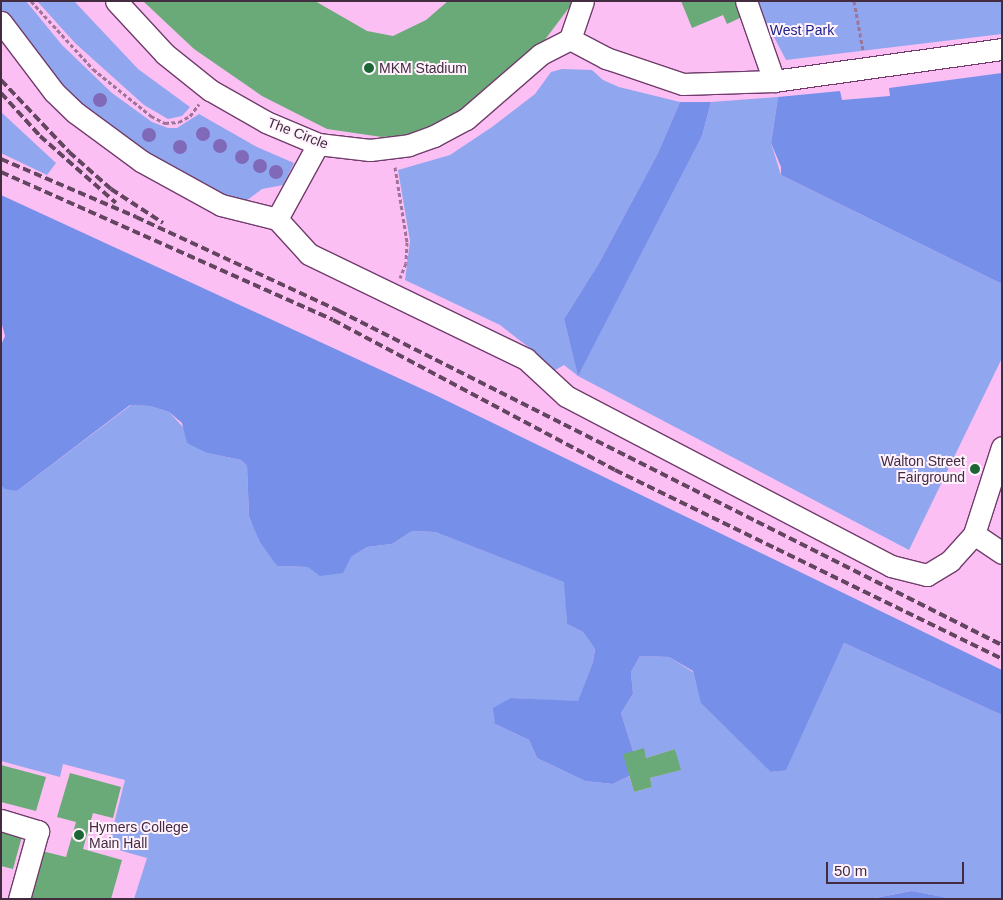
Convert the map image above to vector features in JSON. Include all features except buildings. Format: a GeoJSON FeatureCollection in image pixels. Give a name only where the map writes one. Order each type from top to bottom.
{"type":"FeatureCollection","features":[{"type":"Feature","properties":{"kind":"lane","name":"The Circle"},"geometry":{"type":"LineString","coordinates":[[116,1],[166,54],[210,90],[266,122],[318,144],[344,149],[392,149],[434,136],[466,119],[541,54],[570,38]]}},
{"type":"Feature","properties":{"kind":"lane"},"geometry":{"type":"LineString","coordinates":[[583,1],[570,38],[606,58],[683,84],[774,81],[1002,48]]}},
{"type":"Feature","properties":{"kind":"lane"},"geometry":{"type":"LineString","coordinates":[[746,1],[774,81]]}},
{"type":"Feature","properties":{"kind":"lane"},"geometry":{"type":"LineString","coordinates":[[1,22],[54,92],[110,139],[170,178],[221,205],[277,219],[309,254],[526,359],[566,396],[891,566],[927,575],[950,561],[974,534],[1002,447]]}},
{"type":"Feature","properties":{"kind":"lane"},"geometry":{"type":"LineString","coordinates":[[277,219],[318,144]]}},
{"type":"Feature","properties":{"kind":"lane"},"geometry":{"type":"LineString","coordinates":[[974,534],[1002,553]]}},
{"type":"Feature","properties":{"kind":"lane"},"geometry":{"type":"LineString","coordinates":[[1,820],[38,831],[19,899]]}},
{"type":"Feature","properties":{"kind":"path"},"geometry":{"type":"LineString","coordinates":[[31,1],[93,69],[152,116],[165,123],[179,122],[190,116],[210,90]]}},
{"type":"Feature","properties":{"kind":"path"},"geometry":{"type":"LineString","coordinates":[[854,1],[866,68]]}},
{"type":"Feature","properties":{"kind":"path"},"geometry":{"type":"LineString","coordinates":[[392,149],[407,242],[406,263],[394,295]]}},
{"type":"Feature","properties":{"kind":"green space"},"geometry":{"type":"Polygon","coordinates":[[[1,1],[26,1],[62,45],[112,93],[152,122],[168,128],[177,128],[199,114],[257,147],[294,163],[283,185],[262,189],[242,204],[160,163],[68,100],[1,14],[1,1]]]}},
{"type":"Feature","properties":{"kind":"green space"},"geometry":{"type":"Polygon","coordinates":[[[37,1],[74,1],[138,69],[190,107],[182,116],[168,119],[144,105],[75,43],[37,1]]]}},
{"type":"Feature","properties":{"kind":"green space","name":"West Park"},"geometry":{"type":"Polygon","coordinates":[[[755,1],[1002,1],[1002,34],[786,60],[755,1]]]}},
{"type":"Feature","properties":{"kind":"green space"},"geometry":{"type":"Polygon","coordinates":[[[562,69],[592,70],[603,80],[619,87],[680,102],[658,153],[599,263],[564,319],[578,375],[702,136],[711,102],[778,97],[771,143],[781,175],[1002,284],[1002,358],[909,550],[578,376],[564,365],[550,373],[536,353],[500,325],[405,280],[410,241],[398,170],[450,155],[492,127],[535,94],[551,72],[562,69]]]}},
{"type":"Feature","properties":{"kind":"green space"},"geometry":{"type":"Polygon","coordinates":[[[1,112],[56,163],[47,175],[1,153],[1,112]]]}},
{"type":"Feature","properties":{"kind":"green space"},"geometry":{"type":"Polygon","coordinates":[[[131,405],[150,406],[169,412],[207,453],[241,460],[247,466],[249,518],[277,566],[308,567],[351,557],[367,547],[392,544],[412,531],[435,532],[565,582],[567,624],[583,632],[595,649],[593,662],[578,702],[511,698],[495,724],[529,740],[537,758],[585,781],[613,784],[629,776],[634,792],[652,787],[650,778],[680,770],[675,749],[646,758],[643,749],[633,751],[621,713],[633,694],[631,672],[640,656],[669,657],[693,672],[702,703],[772,772],[786,769],[844,643],[1002,715],[1002,899],[954,899],[910,891],[870,899],[134,899],[147,858],[108,847],[125,780],[63,764],[60,777],[1,761],[1,485],[17,491],[131,405]]]}},
{"type":"Feature","properties":{"kind":"shaded area"},"geometry":{"type":"Polygon","coordinates":[[[1002,73],[1002,284],[781,175],[781,167],[771,143],[778,97],[840,91],[842,100],[890,96],[889,88],[1002,73]]]}},
{"type":"Feature","properties":{"kind":"shaded area"},"geometry":{"type":"Polygon","coordinates":[[[680,102],[711,102],[702,136],[578,376],[564,319],[599,263],[658,153],[680,102]]]}},
{"type":"Feature","properties":{"kind":"shaded area"},"geometry":{"type":"Polygon","coordinates":[[[1,195],[433,394],[1002,670],[1002,715],[844,643],[786,770],[771,772],[701,703],[693,671],[669,657],[640,656],[631,672],[633,694],[621,713],[633,751],[629,776],[613,784],[585,781],[537,758],[529,740],[495,724],[493,708],[511,698],[578,701],[593,662],[595,649],[583,632],[567,624],[564,582],[435,532],[412,531],[392,544],[367,547],[351,557],[343,573],[320,576],[308,567],[277,566],[260,542],[249,517],[247,466],[241,460],[207,453],[187,443],[182,423],[169,412],[150,406],[130,405],[17,491],[5,489],[1,485],[1,345],[5,336],[1,321],[1,195]]]}},
{"type":"Feature","properties":{"kind":"shaded area"},"geometry":{"type":"Polygon","coordinates":[[[911,891],[954,899],[870,899],[911,891]]]}},
{"type":"Feature","properties":{"kind":"railway"},"geometry":{"type":"LineString","coordinates":[[1,80],[69,152],[111,189],[163,223]]}},
{"type":"Feature","properties":{"kind":"railway"},"geometry":{"type":"LineString","coordinates":[[1,93],[40,136],[116,203]]}},
{"type":"Feature","properties":{"kind":"railway"},"geometry":{"type":"LineString","coordinates":[[1,159],[136,217],[339,311],[1002,645]]}},
{"type":"Feature","properties":{"kind":"railway"},"geometry":{"type":"LineString","coordinates":[[1,172],[333,320],[615,470],[1002,659]]}},
{"type":"Feature","properties":{"kind":"place","name":"MKM Stadium"},"geometry":{"type":"Point","coordinates":[369,68]}},
{"type":"Feature","properties":{"kind":"place","name":"Walton Street Fairground"},"geometry":{"type":"Point","coordinates":[975,469]}},
{"type":"Feature","properties":{"kind":"place","name":"Hymers College Main Hall"},"geometry":{"type":"Point","coordinates":[79,835]}}]}
